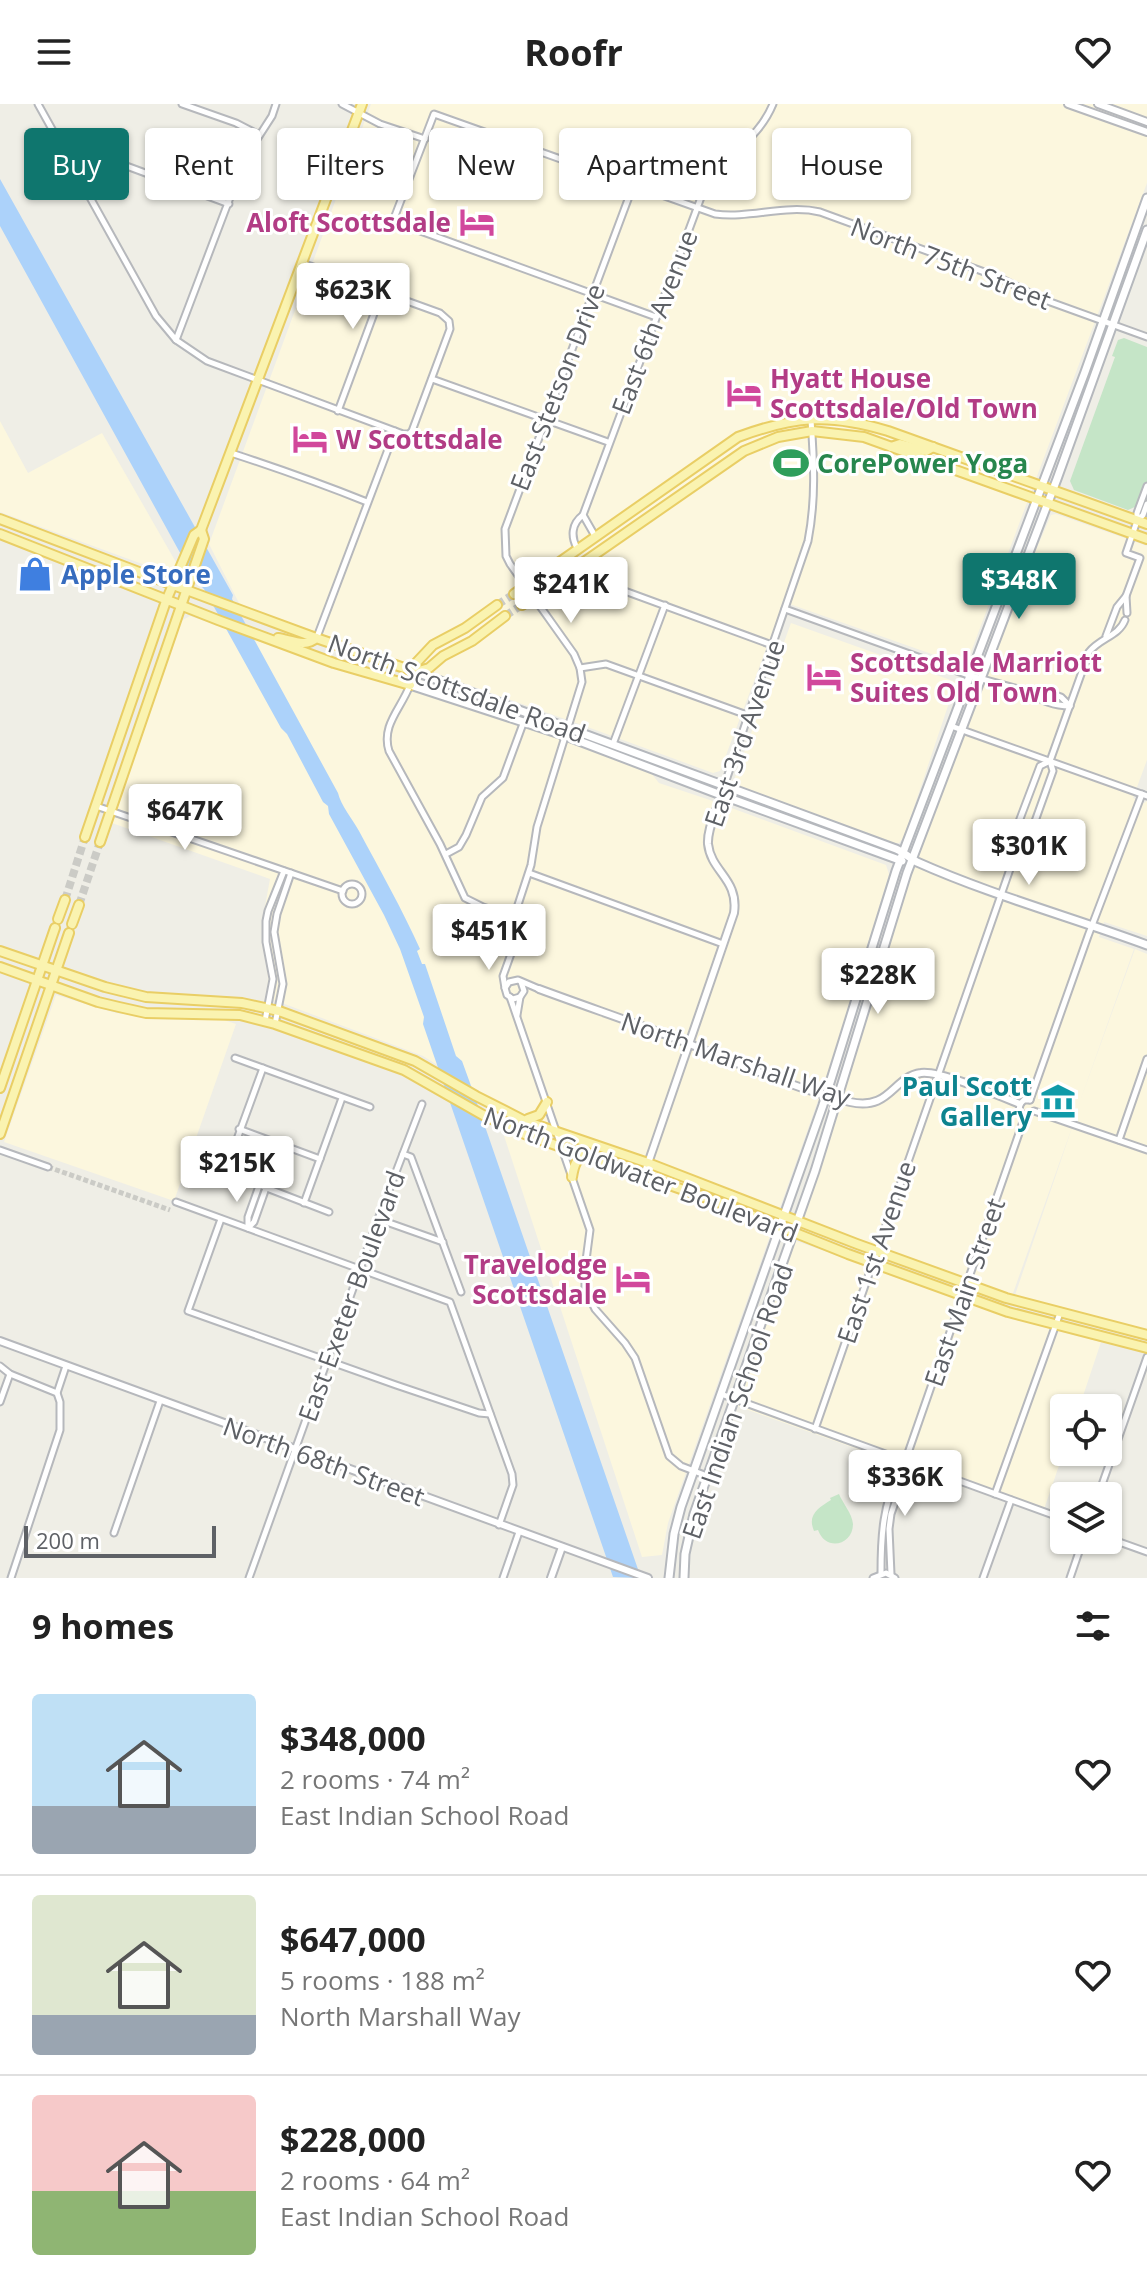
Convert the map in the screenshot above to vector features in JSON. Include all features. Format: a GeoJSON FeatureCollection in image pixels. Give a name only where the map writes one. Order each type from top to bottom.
{"type":"FeatureCollection","features":[{"type":"Feature","properties":{"kind":"main road"},"geometry":{"type":"LineString","coordinates":[[353,128],[361,108]]}},
{"type":"Feature","properties":{"kind":"main road","name":"East Indian School Road"},"geometry":{"type":"LineString","coordinates":[[669,1578],[677,1520],[826,1094],[903,852],[1147,198]]}},
{"type":"Feature","properties":{"kind":"main road"},"geometry":{"type":"LineString","coordinates":[[85,837],[172,585],[194,535],[201,530],[326,200]]}},
{"type":"Feature","properties":{"kind":"main road","name":"East Indian School Road"},"geometry":{"type":"LineString","coordinates":[[684,1578],[691,1522],[794,1233],[912,860],[1053,489],[1147,230]]}},
{"type":"Feature","properties":{"kind":"main road"},"geometry":{"type":"LineString","coordinates":[[514,594],[738,437],[771,425],[811,418],[866,424],[1147,524]]}},
{"type":"Feature","properties":{"kind":"main road"},"geometry":{"type":"LineString","coordinates":[[522,605],[744,451],[778,437],[812,431],[864,437],[1147,539]]}},
{"type":"Feature","properties":{"kind":"main road"},"geometry":{"type":"LineString","coordinates":[[890,447],[900,444],[926,451],[933,447]]}},
{"type":"Feature","properties":{"kind":"main road","name":"North Scottsdale Road"},"geometry":{"type":"LineString","coordinates":[[0,519],[172,585],[187,586],[207,598],[316,638],[569,727],[903,852],[912,860],[1147,945]]}},
{"type":"Feature","properties":{"kind":"main road"},"geometry":{"type":"LineString","coordinates":[[100,842],[204,539],[201,530]]}},
{"type":"Feature","properties":{"kind":"main road","name":"North Scottsdale Road"},"geometry":{"type":"LineString","coordinates":[[0,534],[166,601],[334,663],[524,721],[900,861],[912,860]]}},
{"type":"Feature","properties":{"kind":"main road"},"geometry":{"type":"LineString","coordinates":[[410,685],[417,662],[433,645],[465,628],[497,605]]}},
{"type":"Feature","properties":{"kind":"main road"},"geometry":{"type":"LineString","coordinates":[[416,672],[429,668],[443,656],[472,641],[505,616]]}},
{"type":"Feature","properties":{"kind":"main road"},"geometry":{"type":"LineString","coordinates":[[265,638],[306,644],[316,638]]}},
{"type":"Feature","properties":{"kind":"main road"},"geometry":{"type":"LineString","coordinates":[[0,1088],[65,900]]}},
{"type":"Feature","properties":{"kind":"main road"},"geometry":{"type":"LineString","coordinates":[[0,1134],[79,905]]}},
{"type":"Feature","properties":{"kind":"main road","name":"North Goldwater Boulevard"},"geometry":{"type":"LineString","coordinates":[[0,951],[105,987],[146,997],[230,1002],[274,1010],[405,1057],[523,1120],[648,1163],[1012,1300],[1147,1335]]}},
{"type":"Feature","properties":{"kind":"main road"},"geometry":{"type":"LineString","coordinates":[[867,960],[878,963]]}},
{"type":"Feature","properties":{"kind":"main road","name":"North Goldwater Boulevard"},"geometry":{"type":"LineString","coordinates":[[0,967],[104,1004],[146,1013],[240,1015],[275,1024],[404,1070],[511,1129],[644,1175],[1008,1312],[1147,1348]]}},
{"type":"Feature","properties":{"kind":"main road"},"geometry":{"type":"LineString","coordinates":[[523,1120],[539,1115],[547,1102]]}},
{"type":"Feature","properties":{"kind":"main road"},"geometry":{"type":"LineString","coordinates":[[572,1177],[579,1159],[594,1157]]}},
{"type":"Feature","properties":{"kind":"street"},"geometry":{"type":"LineString","coordinates":[[38,104],[51,128]]}},
{"type":"Feature","properties":{"kind":"street"},"geometry":{"type":"LineString","coordinates":[[182,104],[246,128]]}},
{"type":"Feature","properties":{"kind":"street"},"geometry":{"type":"LineString","coordinates":[[261,132],[276,104]]}},
{"type":"Feature","properties":{"kind":"street"},"geometry":{"type":"LineString","coordinates":[[342,104],[361,108],[380,124],[425,139],[413,170]]}},
{"type":"Feature","properties":{"kind":"street","name":"East 6th Avenue"},"geometry":{"type":"LineString","coordinates":[[577,548],[573,532],[583,515],[696,209],[712,176],[751,139],[767,119],[773,104]]}},
{"type":"Feature","properties":{"kind":"street"},"geometry":{"type":"LineString","coordinates":[[1068,104],[1147,132]]}},
{"type":"Feature","properties":{"kind":"street"},"geometry":{"type":"LineString","coordinates":[[1098,104],[1147,122]]}},
{"type":"Feature","properties":{"kind":"street","name":"North 75th Street"},"geometry":{"type":"LineString","coordinates":[[425,139],[434,114],[559,159]]}},
{"type":"Feature","properties":{"kind":"street"},"geometry":{"type":"LineString","coordinates":[[129,167],[229,204]]}},
{"type":"Feature","properties":{"kind":"street"},"geometry":{"type":"LineString","coordinates":[[92,200],[156,316],[176,340],[207,361],[338,411],[409,434],[450,329],[449,321],[440,313],[302,263]]}},
{"type":"Feature","properties":{"kind":"street"},"geometry":{"type":"LineString","coordinates":[[176,340],[230,200]]}},
{"type":"Feature","properties":{"kind":"street"},"geometry":{"type":"LineString","coordinates":[[401,200],[393,221],[656,317]]}},
{"type":"Feature","properties":{"kind":"street","name":"East Stetson Drive"},"geometry":{"type":"LineString","coordinates":[[580,668],[574,654],[506,556],[505,529],[628,200]]}},
{"type":"Feature","properties":{"kind":"street","name":"North 75th Street"},"geometry":{"type":"LineString","coordinates":[[671,200],[731,216],[797,209],[820,212],[998,277],[1042,299],[1147,337]]}},
{"type":"Feature","properties":{"kind":"street"},"geometry":{"type":"LineString","coordinates":[[338,411],[382,292]]}},
{"type":"Feature","properties":{"kind":"street"},"geometry":{"type":"LineString","coordinates":[[432,379],[608,442]]}},
{"type":"Feature","properties":{"kind":"street","name":"East 3rd Avenue"},"geometry":{"type":"LineString","coordinates":[[644,1175],[734,913],[733,889],[712,856],[708,840],[747,715],[805,550],[814,509],[811,418]]}},
{"type":"Feature","properties":{"kind":"street"},"geometry":{"type":"LineString","coordinates":[[316,638],[395,431]]}},
{"type":"Feature","properties":{"kind":"street"},"geometry":{"type":"LineString","coordinates":[[231,453],[316,481],[367,502]]}},
{"type":"Feature","properties":{"kind":"street"},"geometry":{"type":"LineString","coordinates":[[1137,521],[1147,486]]}},
{"type":"Feature","properties":{"kind":"street"},"geometry":{"type":"LineString","coordinates":[[1137,521],[1147,504]]}},
{"type":"Feature","properties":{"kind":"street"},"geometry":{"type":"LineString","coordinates":[[583,515],[595,536]]}},
{"type":"Feature","properties":{"kind":"street","name":"East 1st Avenue"},"geometry":{"type":"LineString","coordinates":[[1106,637],[1140,558],[1126,553],[1137,521]]}},
{"type":"Feature","properties":{"kind":"street"},"geometry":{"type":"LineString","coordinates":[[584,561],[603,582],[772,645]]}},
{"type":"Feature","properties":{"kind":"street","name":"East 1st Avenue"},"geometry":{"type":"LineString","coordinates":[[1126,596],[1127,613]]}},
{"type":"Feature","properties":{"kind":"street"},"geometry":{"type":"LineString","coordinates":[[613,744],[665,605]]}},
{"type":"Feature","properties":{"kind":"street"},"geometry":{"type":"LineString","coordinates":[[785,609],[968,675],[1027,691],[1057,706],[1070,706]]}},
{"type":"Feature","properties":{"kind":"street","name":"East 1st Avenue"},"geometry":{"type":"LineString","coordinates":[[1017,849],[1029,838],[1053,771],[1050,761],[1089,652],[1122,628],[1125,620]]}},
{"type":"Feature","properties":{"kind":"street"},"geometry":{"type":"LineString","coordinates":[[707,1476],[681,1466],[669,1456],[635,1358],[590,1300],[584,1279],[590,1230],[517,1015],[506,993],[503,976],[513,946],[514,917],[529,873],[537,827],[582,688],[580,668],[606,664],[747,715]]}},
{"type":"Feature","properties":{"kind":"street"},"geometry":{"type":"LineString","coordinates":[[410,685],[388,728],[386,740],[389,751],[446,854],[465,898],[514,917]]}},
{"type":"Feature","properties":{"kind":"street"},"geometry":{"type":"LineString","coordinates":[[446,854],[459,847],[482,797],[503,778],[524,721]]}},
{"type":"Feature","properties":{"kind":"street"},"geometry":{"type":"LineString","coordinates":[[950,725],[1144,795],[1092,925],[1030,1100]]}},
{"type":"Feature","properties":{"kind":"street","name":"East 1st Avenue"},"geometry":{"type":"LineString","coordinates":[[815,1429],[1017,849],[1015,832],[1040,766],[1050,761]]}},
{"type":"Feature","properties":{"kind":"street"},"geometry":{"type":"LineString","coordinates":[[96,806],[343,891]]}},
{"type":"Feature","properties":{"kind":"street"},"geometry":{"type":"LineString","coordinates":[[275,1024],[273,979],[265,928],[268,911],[288,872]]}},
{"type":"Feature","properties":{"kind":"street"},"geometry":{"type":"LineString","coordinates":[[265,1021],[274,1010],[283,984],[274,932],[288,872]]}},
{"type":"Feature","properties":{"kind":"street"},"geometry":{"type":"LineString","coordinates":[[529,873],[723,944]]}},
{"type":"Feature","properties":{"kind":"street"},"geometry":{"type":"LineString","coordinates":[[509,963],[523,987],[517,1015]]}},
{"type":"Feature","properties":{"kind":"street"},"geometry":{"type":"LineString","coordinates":[[505,988],[509,982],[517,981]]}},
{"type":"Feature","properties":{"kind":"street","name":"North Marshall Way"},"geometry":{"type":"LineString","coordinates":[[517,981],[837,1098],[869,1104],[881,1100],[917,1073],[938,1075]]}},
{"type":"Feature","properties":{"kind":"street"},"geometry":{"type":"LineString","coordinates":[[510,997],[539,989]]}},
{"type":"Feature","properties":{"kind":"street"},"geometry":{"type":"LineString","coordinates":[[235,1058],[370,1107]]}},
{"type":"Feature","properties":{"kind":"street"},"geometry":{"type":"LineString","coordinates":[[1119,1140],[1147,1059]]}},
{"type":"Feature","properties":{"kind":"street"},"geometry":{"type":"LineString","coordinates":[[225,1172],[263,1068]]}},
{"type":"Feature","properties":{"kind":"street"},"geometry":{"type":"LineString","coordinates":[[938,1075],[1020,1104]]}},
{"type":"Feature","properties":{"kind":"street"},"geometry":{"type":"LineString","coordinates":[[304,1203],[342,1098]]}},
{"type":"Feature","properties":{"kind":"street"},"geometry":{"type":"LineString","coordinates":[[1030,1100],[1035,1106],[1034,1111],[1025,1116],[1019,1111],[1020,1104],[1030,1100]]}},
{"type":"Feature","properties":{"kind":"street","name":"East Exeter Boulevard"},"geometry":{"type":"LineString","coordinates":[[249,1578],[422,1104]]}},
{"type":"Feature","properties":{"kind":"street"},"geometry":{"type":"LineString","coordinates":[[1034,1111],[1147,1150]]}},
{"type":"Feature","properties":{"kind":"street","name":"East Main Street"},"geometry":{"type":"LineString","coordinates":[[893,1576],[889,1529],[905,1464],[1025,1116]]}},
{"type":"Feature","properties":{"kind":"street"},"geometry":{"type":"LineString","coordinates":[[239,1129],[320,1159]]}},
{"type":"Feature","properties":{"kind":"street"},"geometry":{"type":"LineString","coordinates":[[0,1150],[48,1167]]}},
{"type":"Feature","properties":{"kind":"street"},"geometry":{"type":"LineString","coordinates":[[403,1154],[411,1157],[461,1292]]}},
{"type":"Feature","properties":{"kind":"street"},"geometry":{"type":"LineString","coordinates":[[199,1162],[329,1212]]}},
{"type":"Feature","properties":{"kind":"street"},"geometry":{"type":"LineString","coordinates":[[248,1228],[248,1217],[263,1187]]}},
{"type":"Feature","properties":{"kind":"street"},"geometry":{"type":"LineString","coordinates":[[176,1202],[450,1302],[512,1474],[513,1485],[499,1525]]}},
{"type":"Feature","properties":{"kind":"street"},"geometry":{"type":"LineString","coordinates":[[221,1219],[188,1311],[490,1414]]}},
{"type":"Feature","properties":{"kind":"street"},"geometry":{"type":"LineString","coordinates":[[378,1219],[444,1243]]}},
{"type":"Feature","properties":{"kind":"street"},"geometry":{"type":"LineString","coordinates":[[995,1494],[1060,1313]]}},
{"type":"Feature","properties":{"kind":"street","name":"North 68th Street"},"geometry":{"type":"LineString","coordinates":[[0,1341],[647,1578]]}},
{"type":"Feature","properties":{"kind":"street"},"geometry":{"type":"LineString","coordinates":[[1103,1482],[1147,1357]]}},
{"type":"Feature","properties":{"kind":"street"},"geometry":{"type":"LineString","coordinates":[[0,1366],[10,1374],[57,1393]]}},
{"type":"Feature","properties":{"kind":"street"},"geometry":{"type":"LineString","coordinates":[[11,1578],[60,1430],[57,1393],[66,1366]]}},
{"type":"Feature","properties":{"kind":"street"},"geometry":{"type":"LineString","coordinates":[[0,1402],[10,1374]]}},
{"type":"Feature","properties":{"kind":"street"},"geometry":{"type":"LineString","coordinates":[[720,1393],[905,1464],[1050,1514]]}},
{"type":"Feature","properties":{"kind":"street"},"geometry":{"type":"LineString","coordinates":[[114,1533],[160,1401]]}},
{"type":"Feature","properties":{"kind":"street","name":"East Main Street"},"geometry":{"type":"LineString","coordinates":[[881,1573],[880,1537],[885,1504],[899,1470],[905,1464]]}},
{"type":"Feature","properties":{"kind":"street"},"geometry":{"type":"LineString","coordinates":[[983,1578],[1011,1500]]}},
{"type":"Feature","properties":{"kind":"street"},"geometry":{"type":"LineString","coordinates":[[503,1578],[519,1532]]}},
{"type":"Feature","properties":{"kind":"street"},"geometry":{"type":"LineString","coordinates":[[1122,1543],[1147,1552]]}},
{"type":"Feature","properties":{"kind":"street"},"geometry":{"type":"LineString","coordinates":[[551,1578],[562,1547]]}},
{"type":"Feature","properties":{"kind":"street"},"geometry":{"type":"LineString","coordinates":[[1070,1578],[1078,1554]]}},
{"type":"Feature","properties":{"kind":"street"},"geometry":{"type":"LineString","coordinates":[[873,1578],[881,1573],[893,1576]]}},
{"type":"Feature","properties":{"kind":"shaded area"},"geometry":{"type":"Polygon","coordinates":[[[371,104],[1147,104],[1147,183],[968,660],[960,664],[784,602],[720,771],[713,773],[240,605],[209,544],[336,200],[413,200],[413,128],[362,128],[371,104]]]}},
{"type":"Feature","properties":{"kind":"shaded area"},"geometry":{"type":"Polygon","coordinates":[[[0,421],[28,473],[102,433],[177,564],[172,570],[167,573],[0,512],[0,421]]]}},
{"type":"Feature","properties":{"kind":"shaded area"},"geometry":{"type":"Polygon","coordinates":[[[1056,514],[1147,546],[1147,760],[1133,798],[1144,803],[1147,801],[1147,936],[1104,922],[1099,937],[1134,949],[1079,1104],[1135,949],[1147,954],[1147,1330],[1014,1298],[1075,1119],[1012,1296],[802,1218],[910,875],[1006,620],[1051,515],[1056,514]]]}},
{"type":"Feature","properties":{"kind":"shaded area"},"geometry":{"type":"Polygon","coordinates":[[[190,616],[402,688],[515,721],[651,773],[659,783],[886,865],[889,874],[836,1050],[668,1523],[662,1555],[642,1557],[492,1099],[423,1056],[266,997],[268,980],[263,917],[270,879],[112,823],[181,621],[190,616]]]}},
{"type":"Feature","properties":{"kind":"shaded area"},"geometry":{"type":"Polygon","coordinates":[[[791,623],[956,682],[904,837],[899,843],[733,783],[791,623]]]}},
{"type":"Feature","properties":{"kind":"shaded area"},"geometry":{"type":"Polygon","coordinates":[[[56,995],[116,1013],[165,1019],[221,1019],[236,1024],[174,1201],[4,1142],[56,995]]]}},
{"type":"Feature","properties":{"kind":"shaded area"},"geometry":{"type":"Polygon","coordinates":[[[796,1241],[1039,1326],[1101,1342],[1084,1394],[1050,1394],[1050,1466],[1059,1466],[1053,1482],[1050,1482],[1042,1515],[737,1406],[796,1241]]]}},
{"type":"Feature","properties":{"kind":"green space"},"geometry":{"type":"Polygon","coordinates":[[[1124,338],[1147,347],[1147,504],[1139,501],[1137,506],[1128,510],[1074,490],[1070,481],[1115,357],[1112,356],[1118,340],[1124,338]]]}},
{"type":"Feature","properties":{"kind":"green space"},"geometry":{"type":"Polygon","coordinates":[[[839,1494],[853,1524],[849,1537],[833,1543],[822,1537],[818,1530],[814,1531],[812,1521],[818,1509],[839,1494]]]}},
{"type":"Feature","properties":{"kind":"water"},"geometry":{"type":"Polygon","coordinates":[[[0,179],[233,595],[232,599],[383,875],[420,949],[417,951],[422,964],[425,964],[456,1056],[462,1061],[470,1083],[641,1578],[613,1577],[400,949],[329,814],[328,806],[204,589],[195,580],[0,226],[0,179]]]}},
{"type":"Feature","properties":{"kind":"tunnel"},"geometry":{"type":"LineString","coordinates":[[497,605],[514,594]]}},
{"type":"Feature","properties":{"kind":"tunnel"},"geometry":{"type":"LineString","coordinates":[[505,616],[522,605]]}},
{"type":"Feature","properties":{"kind":"tunnel"},"geometry":{"type":"LineString","coordinates":[[65,900],[85,837]]}},
{"type":"Feature","properties":{"kind":"tunnel"},"geometry":{"type":"LineString","coordinates":[[79,905],[100,842]]}},
{"type":"Feature","properties":{"kind":"tunnel"},"geometry":{"type":"LineString","coordinates":[[48,1167],[170,1210]]}},
{"type":"Feature","properties":{"kind":"place","name":"Aloft Scottsdale"},"geometry":{"type":"Point","coordinates":[477,222]}},
{"type":"Feature","properties":{"kind":"place","name":"Hyatt House Scottsdale/Old Town"},"geometry":{"type":"Point","coordinates":[744,393]}},
{"type":"Feature","properties":{"kind":"place","name":"W Scottsdale"},"geometry":{"type":"Point","coordinates":[310,439]}},
{"type":"Feature","properties":{"kind":"place","name":"CorePower Yoga"},"geometry":{"type":"Point","coordinates":[791,463]}},
{"type":"Feature","properties":{"kind":"place","name":"Apple Store"},"geometry":{"type":"Point","coordinates":[35,574]}},
{"type":"Feature","properties":{"kind":"place","name":"Scottsdale Marriott Suites Old Town"},"geometry":{"type":"Point","coordinates":[824,677]}},
{"type":"Feature","properties":{"kind":"place","name":"Paul Scott Gallery"},"geometry":{"type":"Point","coordinates":[1058,1101]}},
{"type":"Feature","properties":{"kind":"place","name":"Travelodge Scottsdale"},"geometry":{"type":"Point","coordinates":[633,1279]}}]}
